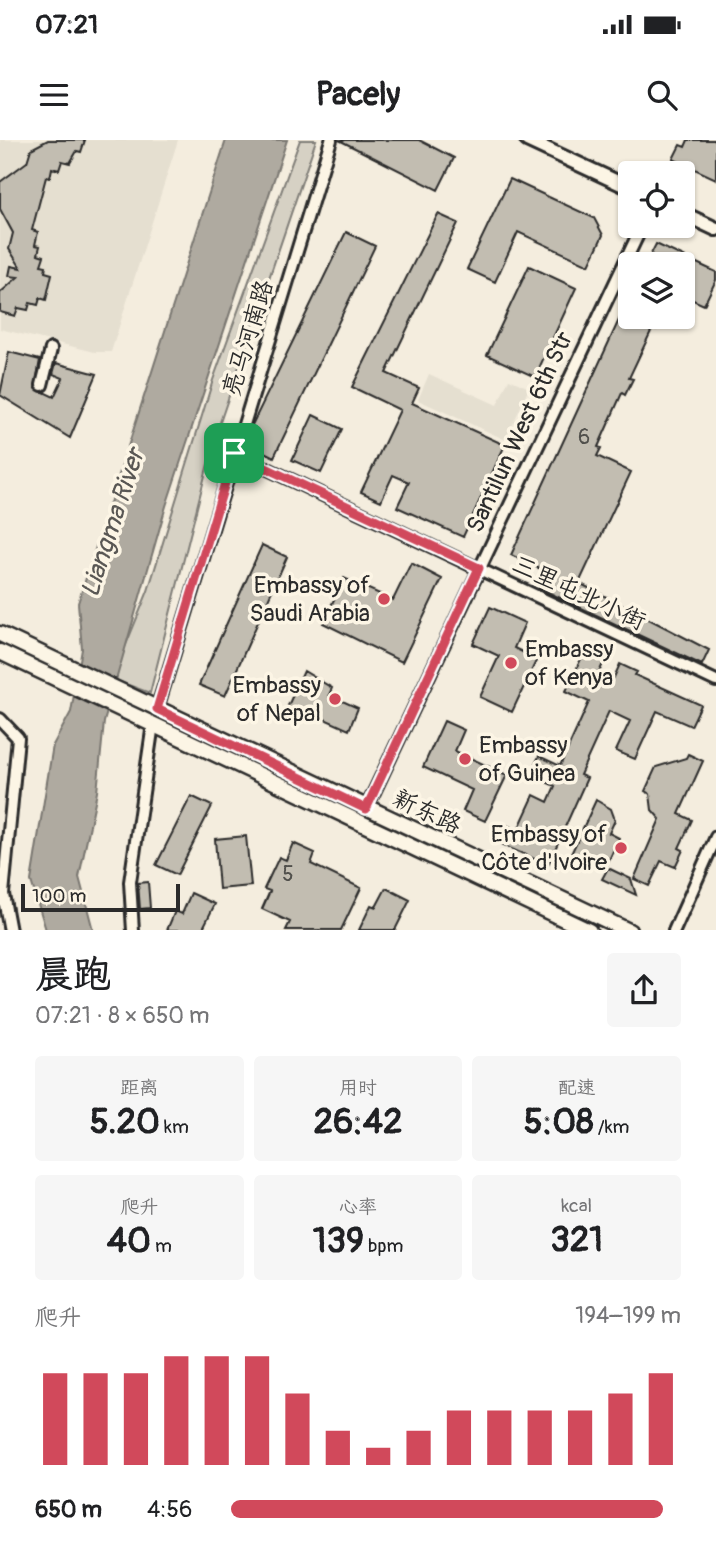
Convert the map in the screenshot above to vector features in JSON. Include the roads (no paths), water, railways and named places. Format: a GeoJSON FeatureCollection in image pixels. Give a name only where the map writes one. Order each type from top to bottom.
{"type":"FeatureCollection","features":[{"type":"Feature","properties":{"kind":"main road","name":"新东路"},"geometry":{"type":"LineString","coordinates":[[0,634],[366,809],[629,930]]}},
{"type":"Feature","properties":{"kind":"main road","name":"新东路"},"geometry":{"type":"LineString","coordinates":[[1,655],[54,677],[589,930]]}},
{"type":"Feature","properties":{"kind":"street","name":"亮马河南路"},"geometry":{"type":"LineString","coordinates":[[157,709],[331,140]]}},
{"type":"Feature","properties":{"kind":"street"},"geometry":{"type":"LineString","coordinates":[[527,140],[548,144],[618,182]]}},
{"type":"Feature","properties":{"kind":"street"},"geometry":{"type":"LineString","coordinates":[[695,219],[716,229]]}},
{"type":"Feature","properties":{"kind":"street","name":"Santilun West 6th Str"},"geometry":{"type":"LineString","coordinates":[[366,809],[636,238]]}},
{"type":"Feature","properties":{"kind":"street"},"geometry":{"type":"LineString","coordinates":[[42,385],[51,349]]}},
{"type":"Feature","properties":{"kind":"street","name":"三里屯北小街"},"geometry":{"type":"LineString","coordinates":[[234,453],[716,681]]}},
{"type":"Feature","properties":{"kind":"street"},"geometry":{"type":"LineString","coordinates":[[0,719],[18,738],[3,894],[10,930]]}},
{"type":"Feature","properties":{"kind":"street"},"geometry":{"type":"LineString","coordinates":[[133,930],[130,882],[153,724]]}},
{"type":"Feature","properties":{"kind":"street"},"geometry":{"type":"LineString","coordinates":[[674,930],[716,837]]}},
{"type":"Feature","properties":{"kind":"water","name":"Liangma River"},"geometry":{"type":"Polygon","coordinates":[[[226,140],[287,140],[166,506],[104,722],[97,792],[79,877],[93,930],[46,930],[31,881],[53,745],[71,712],[82,649],[78,603],[226,140]]]}},
{"type":"Feature","properties":{"kind":"place","name":"Embassy of Saudi Arabia"},"geometry":{"type":"Point","coordinates":[384,599]}},
{"type":"Feature","properties":{"kind":"place","name":"Embassy of Kenya"},"geometry":{"type":"Point","coordinates":[511,663]}},
{"type":"Feature","properties":{"kind":"place","name":"Embassy of Nepal"},"geometry":{"type":"Point","coordinates":[335,699]}},
{"type":"Feature","properties":{"kind":"place","name":"Embassy of Guinea"},"geometry":{"type":"Point","coordinates":[465,759]}},
{"type":"Feature","properties":{"kind":"place","name":"Embassy of Côte d'Ivoire"},"geometry":{"type":"Point","coordinates":[621,848]}}]}
